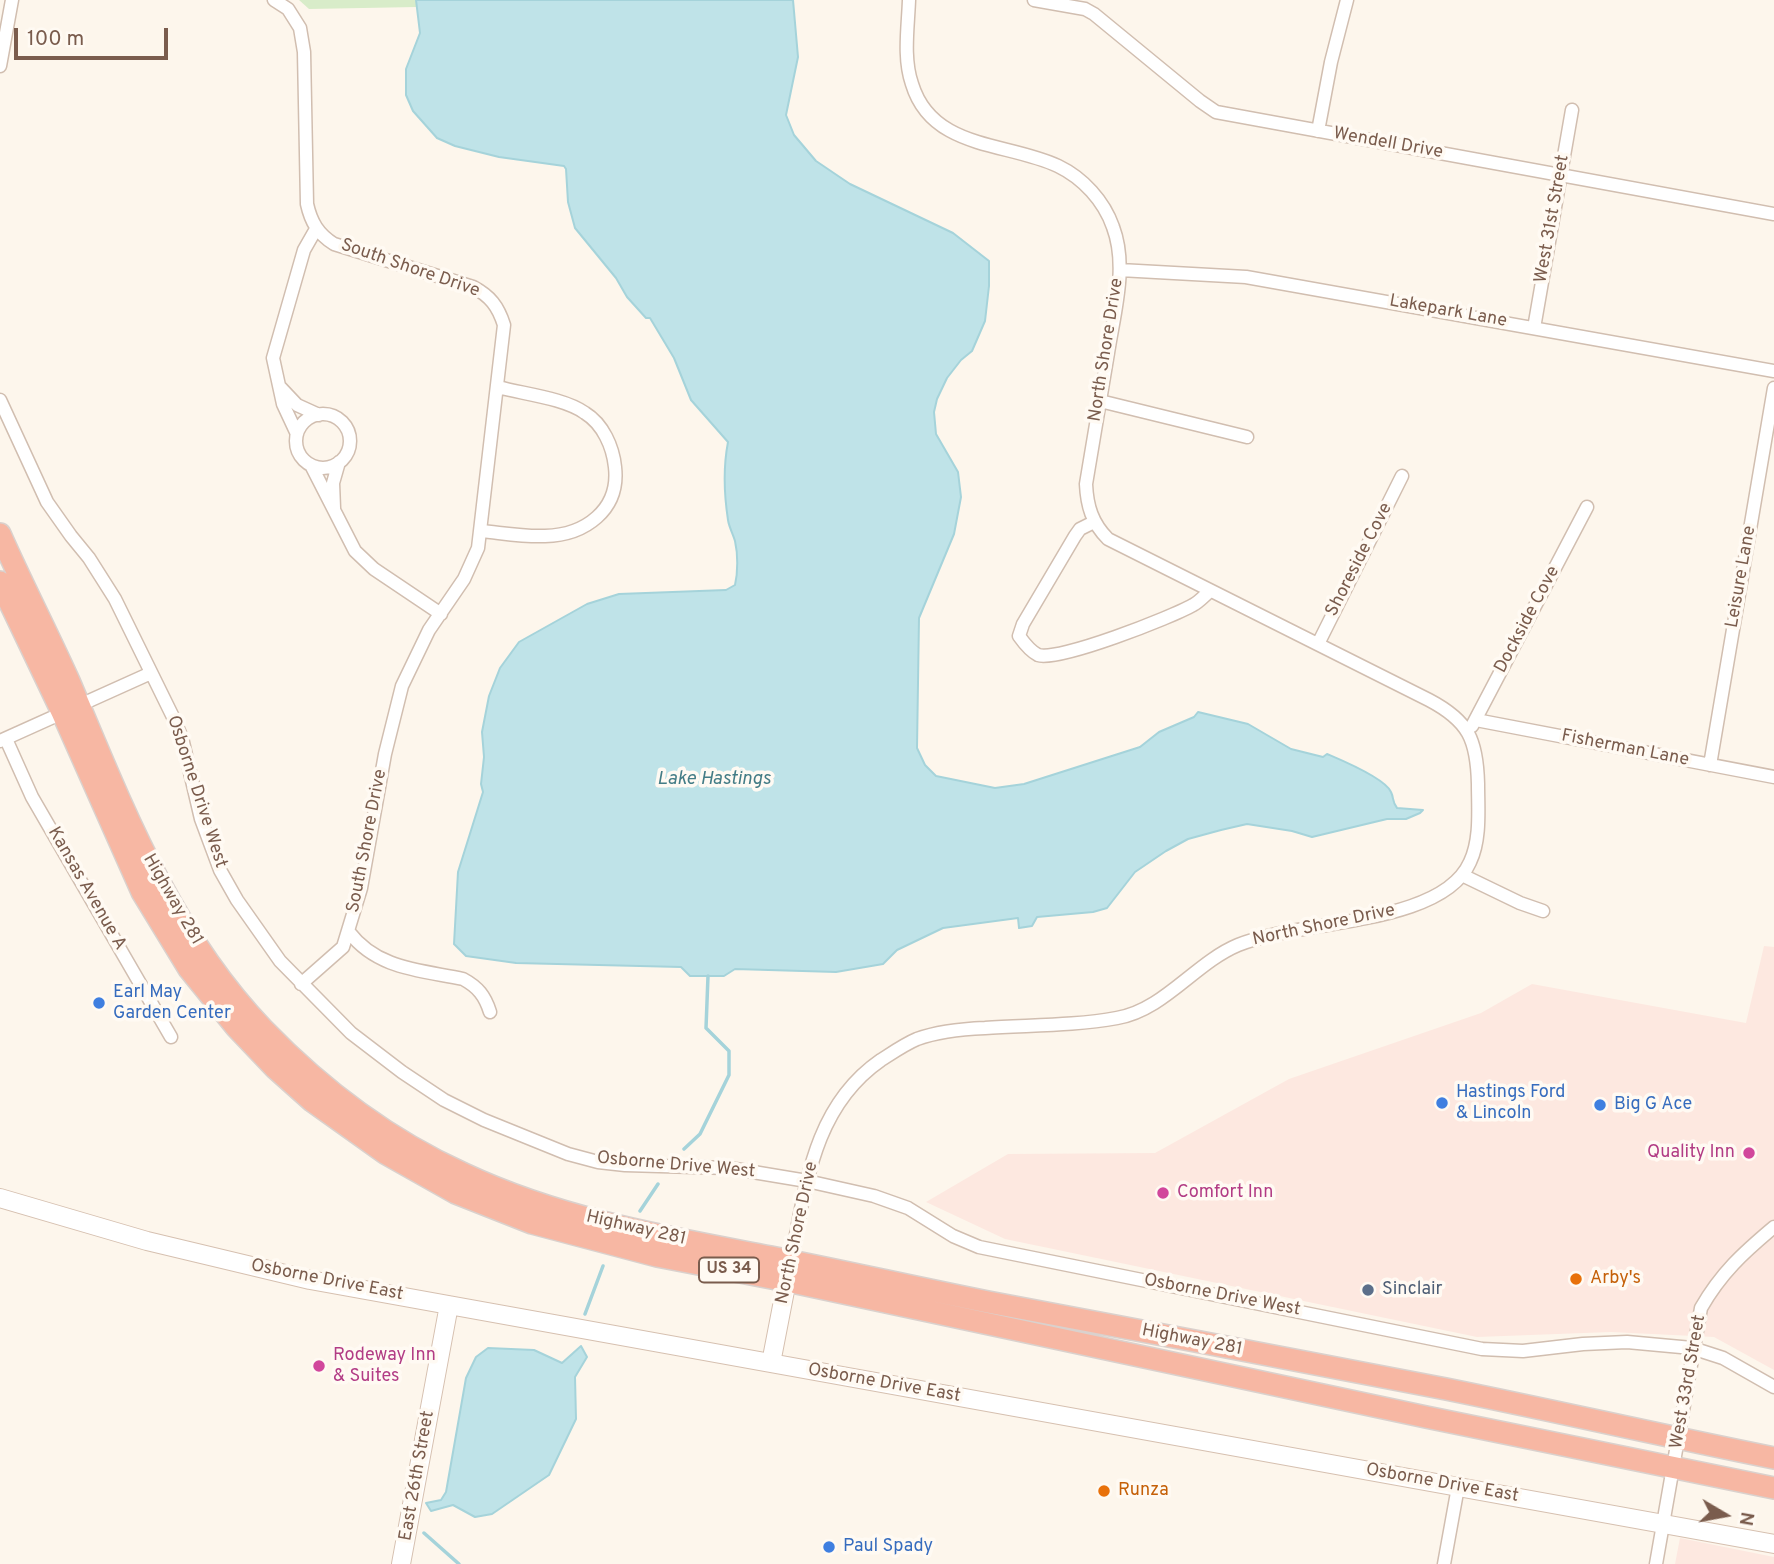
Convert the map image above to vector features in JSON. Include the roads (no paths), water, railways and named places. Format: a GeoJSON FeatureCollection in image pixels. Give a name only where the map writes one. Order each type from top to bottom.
{"type":"FeatureCollection","features":[{"type":"Feature","properties":{"kind":"highway","name":"Highway 281"},"geometry":{"type":"LineString","coordinates":[[0,534],[70,709]]}},
{"type":"Feature","properties":{"kind":"highway","name":"Highway 281"},"geometry":{"type":"LineString","coordinates":[[0,582],[119,800],[184,927],[217,973],[259,1024],[342,1100],[420,1152],[466,1175],[601,1223],[789,1271],[1412,1415],[1774,1488]]}},
{"type":"Feature","properties":{"kind":"highway","name":"Highway 281"},"geometry":{"type":"LineString","coordinates":[[789,1271],[908,1287],[1450,1390],[1774,1458]]}},
{"type":"Feature","properties":{"kind":"street"},"geometry":{"type":"LineString","coordinates":[[0,66],[12,0]]}},
{"type":"Feature","properties":{"kind":"street"},"geometry":{"type":"LineString","coordinates":[[274,0],[288,9],[300,28],[306,96],[307,204],[310,219],[316,229],[304,250],[273,358],[283,404],[298,434],[298,450],[303,459],[311,465],[324,468],[339,462]]}},
{"type":"Feature","properties":{"kind":"street","name":"North Shore Drive"},"geometry":{"type":"LineString","coordinates":[[909,0],[908,69],[912,86],[928,114],[955,134],[1058,165],[1072,174],[1098,199],[1114,228],[1120,270],[1086,484],[1086,499],[1094,522]]}},
{"type":"Feature","properties":{"kind":"street","name":"Wendell Drive"},"geometry":{"type":"LineString","coordinates":[[1034,0],[1085,9],[1094,14],[1216,112],[1774,214]]}},
{"type":"Feature","properties":{"kind":"street"},"geometry":{"type":"LineString","coordinates":[[1318,131],[1331,62],[1347,0]]}},
{"type":"Feature","properties":{"kind":"street","name":"West 31st Street"},"geometry":{"type":"LineString","coordinates":[[1534,328],[1573,110]]}},
{"type":"Feature","properties":{"kind":"street","name":"South Shore Drive"},"geometry":{"type":"LineString","coordinates":[[301,984],[343,947],[361,888],[385,754],[402,686],[429,630],[471,566],[478,548],[504,325],[500,311],[492,300],[473,287],[334,244],[316,229]]}},
{"type":"Feature","properties":{"kind":"street","name":"Lakepark Lane"},"geometry":{"type":"LineString","coordinates":[[1120,270],[1246,277],[1774,371]]}},
{"type":"Feature","properties":{"kind":"street"},"geometry":{"type":"LineString","coordinates":[[278,384],[297,405],[319,415],[335,417],[348,432],[348,449],[339,462],[334,483],[334,508]]}},
{"type":"Feature","properties":{"kind":"street"},"geometry":{"type":"LineString","coordinates":[[481,531],[545,537],[562,534],[581,528],[594,520],[607,508],[614,495],[616,477],[611,448],[596,421],[583,411],[552,400],[498,387]]}},
{"type":"Feature","properties":{"kind":"street","name":"Leisure Lane"},"geometry":{"type":"LineString","coordinates":[[1710,765],[1774,388]]}},
{"type":"Feature","properties":{"kind":"street","name":"Osborne Drive West"},"geometry":{"type":"LineString","coordinates":[[0,400],[47,502],[89,558],[115,600],[151,673],[182,738],[201,819],[220,870],[255,927],[280,961],[351,1034],[444,1100],[532,1140],[598,1162],[659,1167],[691,1165],[729,1168],[807,1181],[893,1202],[908,1208],[953,1236],[979,1247],[1482,1349],[1522,1351],[1627,1342],[1692,1348],[1723,1358],[1774,1387]]}},
{"type":"Feature","properties":{"kind":"street"},"geometry":{"type":"LineString","coordinates":[[1100,401],[1247,437]]}},
{"type":"Feature","properties":{"kind":"street"},"geometry":{"type":"LineString","coordinates":[[298,434],[307,420],[319,415]]}},
{"type":"Feature","properties":{"kind":"street"},"geometry":{"type":"LineString","coordinates":[[311,465],[355,551],[365,562],[441,614]]}},
{"type":"Feature","properties":{"kind":"street","name":"Shoreside Cove"},"geometry":{"type":"LineString","coordinates":[[1318,644],[1402,476]]}},
{"type":"Feature","properties":{"kind":"street","name":"Dockside Cove"},"geometry":{"type":"LineString","coordinates":[[1469,733],[1587,507]]}},
{"type":"Feature","properties":{"kind":"street"},"geometry":{"type":"LineString","coordinates":[[1210,591],[1195,604],[1070,653],[1038,654],[1026,646],[1019,636],[1023,624],[1074,536],[1080,529],[1094,522],[1108,539],[1446,708],[1458,718],[1469,733],[1477,767],[1476,836],[1470,864],[1462,875],[1543,911]]}},
{"type":"Feature","properties":{"kind":"street"},"geometry":{"type":"LineString","coordinates":[[3,740],[151,673]]}},
{"type":"Feature","properties":{"kind":"street","name":"Fisherman Lane"},"geometry":{"type":"LineString","coordinates":[[1476,720],[1774,776]]}},
{"type":"Feature","properties":{"kind":"street","name":"Kansas Avenue A"},"geometry":{"type":"LineString","coordinates":[[3,740],[32,797],[172,1037]]}},
{"type":"Feature","properties":{"kind":"street","name":"North Shore Drive"},"geometry":{"type":"LineString","coordinates":[[771,1363],[807,1181],[820,1137],[837,1102],[865,1072],[916,1039],[960,1030],[1118,1018],[1149,1006],[1222,953],[1238,945],[1276,934],[1422,903],[1444,892],[1462,875]]}},
{"type":"Feature","properties":{"kind":"street"},"geometry":{"type":"LineString","coordinates":[[348,932],[357,943],[381,960],[463,979],[474,985],[486,1000],[490,1012]]}},
{"type":"Feature","properties":{"kind":"street","name":"Osborne Drive East"},"geometry":{"type":"LineString","coordinates":[[0,1198],[147,1241],[260,1268],[449,1305],[1774,1544]]}},
{"type":"Feature","properties":{"kind":"street","name":"West 33rd Street"},"geometry":{"type":"LineString","coordinates":[[1657,1564],[1701,1308],[1711,1290],[1741,1254],[1774,1227]]}},
{"type":"Feature","properties":{"kind":"street","name":"East 26th Street"},"geometry":{"type":"LineString","coordinates":[[401,1564],[449,1305]]}},
{"type":"Feature","properties":{"kind":"street"},"geometry":{"type":"LineString","coordinates":[[1444,1564],[1458,1487]]}},
{"type":"Feature","properties":{"kind":"water","name":"Lake Hastings"},"geometry":{"type":"Polygon","coordinates":[[[416,0],[793,0],[798,57],[786,115],[794,135],[816,161],[850,184],[953,233],[989,261],[985,321],[972,351],[947,378],[934,412],[936,434],[958,472],[961,497],[954,534],[919,618],[917,748],[925,765],[936,776],[995,788],[1024,784],[1140,747],[1159,732],[1194,717],[1198,712],[1248,724],[1291,749],[1323,757],[1327,754],[1342,760],[1372,775],[1387,787],[1397,808],[1423,810],[1406,819],[1387,819],[1312,837],[1247,824],[1188,839],[1135,872],[1107,908],[1093,912],[1037,917],[1032,926],[1019,928],[1018,918],[943,928],[897,950],[883,964],[836,972],[735,969],[724,976],[690,976],[681,967],[516,963],[466,956],[454,944],[458,872],[483,792],[482,732],[489,696],[500,668],[519,642],[587,604],[619,594],[726,590],[735,585],[737,557],[726,500],[728,442],[691,400],[674,358],[650,318],[646,318],[627,297],[616,278],[575,228],[568,202],[564,166],[499,157],[455,146],[437,138],[413,111],[406,95],[406,69],[420,33],[416,0]]]}},
{"type":"Feature","properties":{"kind":"water"},"geometry":{"type":"Polygon","coordinates":[[[581,1346],[587,1357],[575,1377],[576,1419],[549,1475],[492,1514],[475,1517],[453,1505],[431,1511],[426,1503],[441,1500],[446,1492],[466,1378],[476,1357],[488,1348],[534,1350],[562,1363],[581,1346]]]}},
{"type":"Feature","properties":{"kind":"waterway"},"geometry":{"type":"LineString","coordinates":[[684,1149],[700,1134],[729,1075],[729,1051],[706,1028],[708,976]]}},
{"type":"Feature","properties":{"kind":"waterway"},"geometry":{"type":"LineString","coordinates":[[640,1211],[658,1184]]}},
{"type":"Feature","properties":{"kind":"waterway"},"geometry":{"type":"LineString","coordinates":[[585,1314],[603,1266]]}},
{"type":"Feature","properties":{"kind":"waterway"},"geometry":{"type":"LineString","coordinates":[[424,1533],[459,1564]]}},
{"type":"Feature","properties":{"kind":"place","name":"Earl May Garden Center"},"geometry":{"type":"Point","coordinates":[99,1003]}},
{"type":"Feature","properties":{"kind":"place","name":"Hastings Ford & Lincoln"},"geometry":{"type":"Point","coordinates":[1442,1103]}},
{"type":"Feature","properties":{"kind":"place","name":"Big G Ace"},"geometry":{"type":"Point","coordinates":[1600,1105]}},
{"type":"Feature","properties":{"kind":"place","name":"Quality Inn"},"geometry":{"type":"Point","coordinates":[1749,1153]}},
{"type":"Feature","properties":{"kind":"place","name":"Comfort Inn"},"geometry":{"type":"Point","coordinates":[1163,1193]}},
{"type":"Feature","properties":{"kind":"place","name":"Arby's"},"geometry":{"type":"Point","coordinates":[1576,1279]}},
{"type":"Feature","properties":{"kind":"place","name":"Sinclair"},"geometry":{"type":"Point","coordinates":[1368,1290]}},
{"type":"Feature","properties":{"kind":"place","name":"Rodeway Inn & Suites"},"geometry":{"type":"Point","coordinates":[319,1366]}},
{"type":"Feature","properties":{"kind":"place","name":"Runza"},"geometry":{"type":"Point","coordinates":[1104,1491]}},
{"type":"Feature","properties":{"kind":"place","name":"Paul Spady"},"geometry":{"type":"Point","coordinates":[829,1547]}}]}
